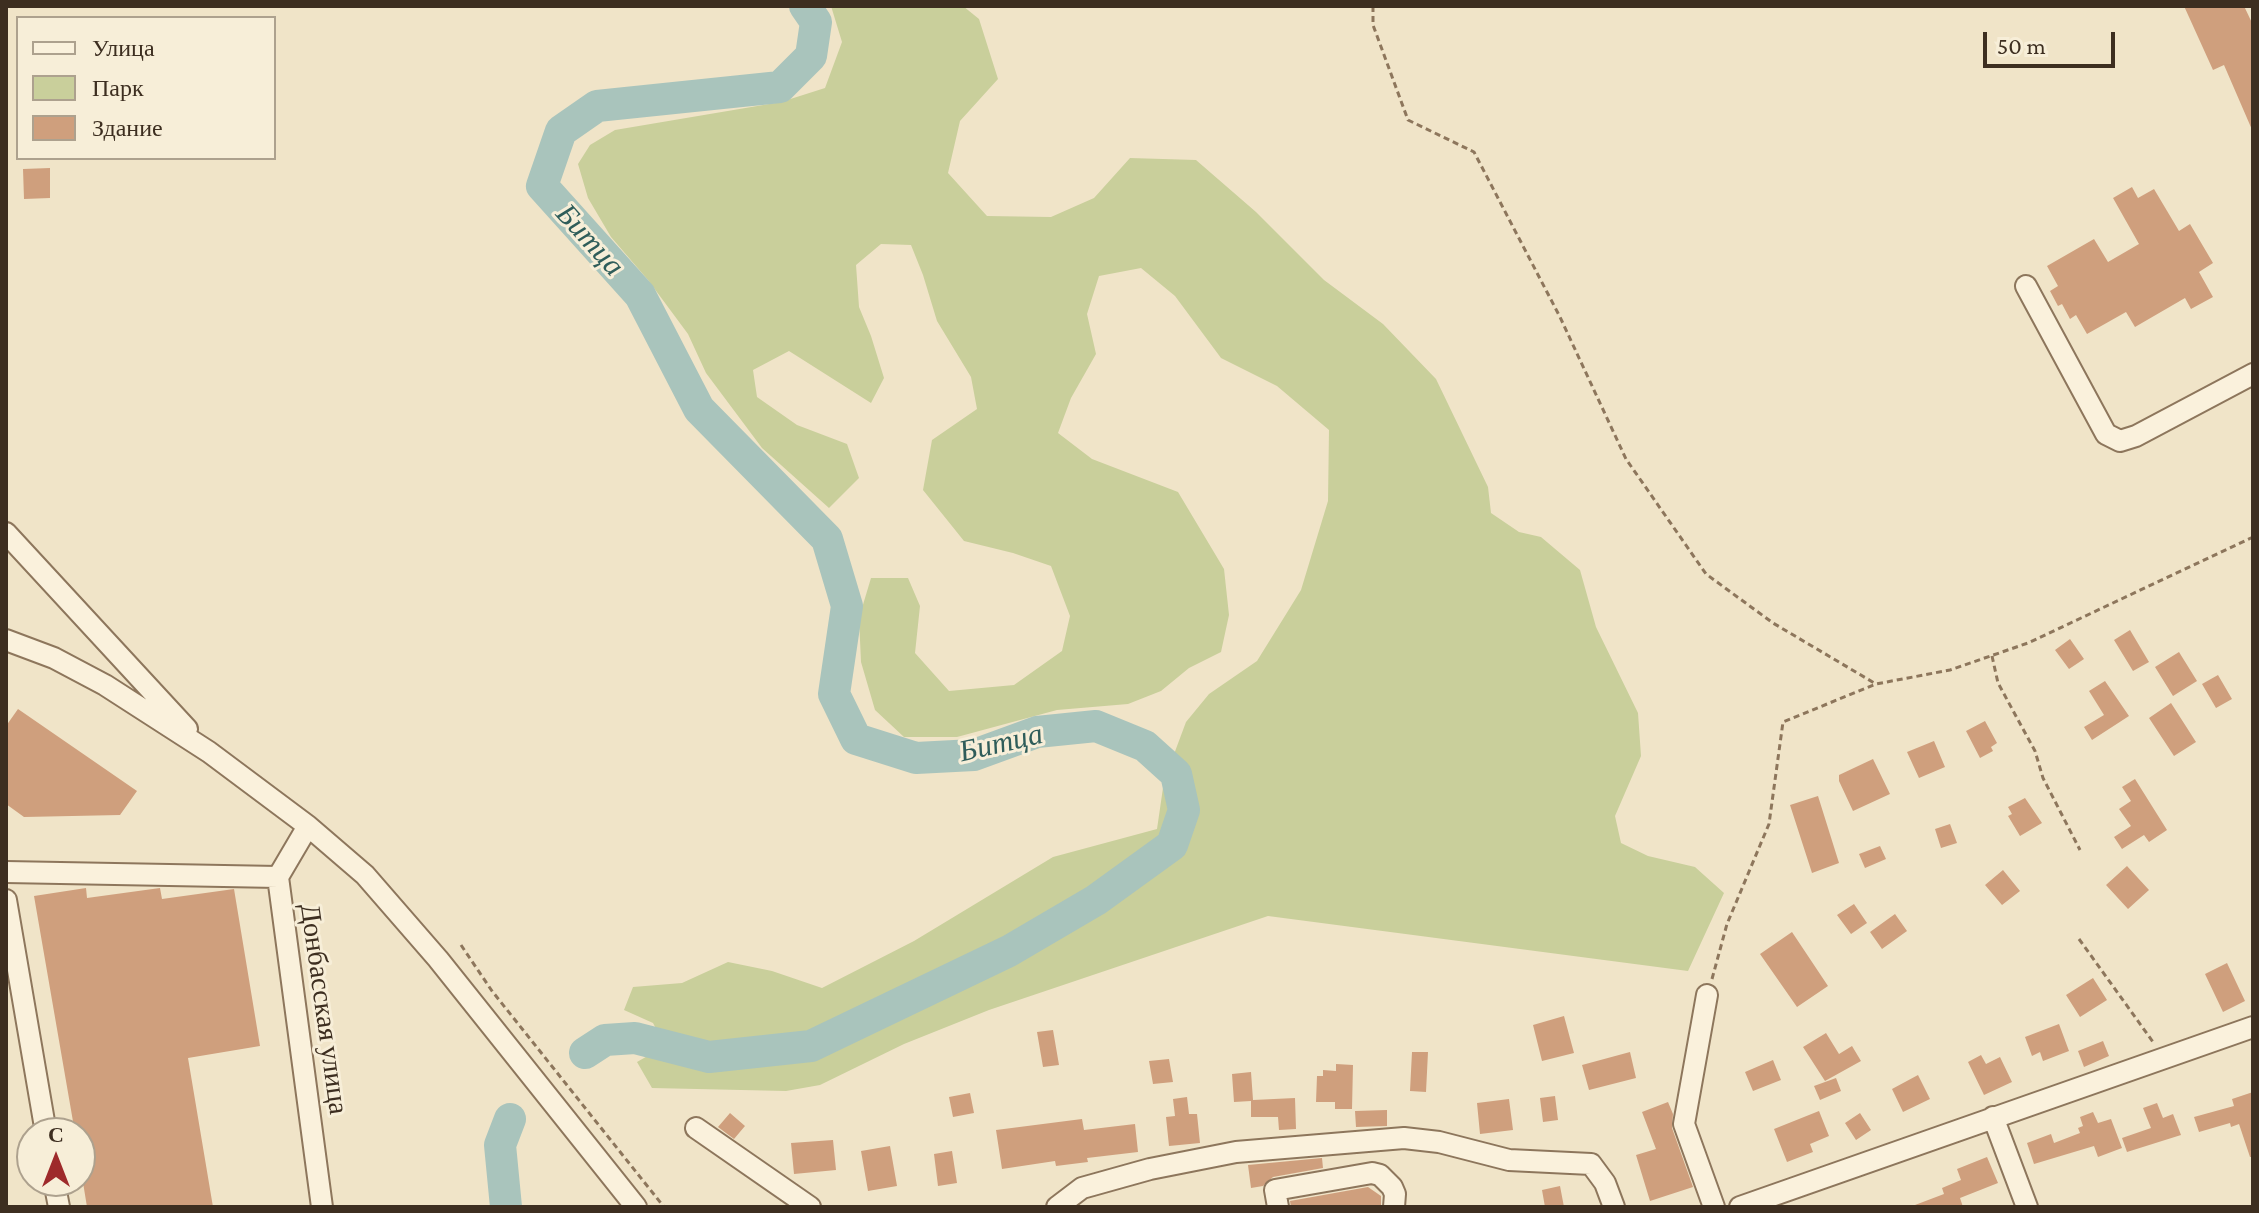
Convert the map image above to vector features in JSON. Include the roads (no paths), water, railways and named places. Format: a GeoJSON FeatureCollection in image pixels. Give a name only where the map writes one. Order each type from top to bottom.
{"type":"FeatureCollection","features":[{"type":"Feature","properties":{"kind":"street"},"geometry":{"type":"LineString","coordinates":[[2026,286],[2106,434],[2120,441],[2136,436],[2253,374]]}},
{"type":"Feature","properties":{"kind":"street"},"geometry":{"type":"LineString","coordinates":[[6,533],[209,752]]}},
{"type":"Feature","properties":{"kind":"street"},"geometry":{"type":"LineString","coordinates":[[6,640],[54,658],[105,685],[209,752],[308,826],[365,875],[438,959],[636,1207]]}},
{"type":"Feature","properties":{"kind":"street","name":"Донбасская улица"},"geometry":{"type":"LineString","coordinates":[[308,826],[278,877],[322,1207]]}},
{"type":"Feature","properties":{"kind":"street"},"geometry":{"type":"LineString","coordinates":[[6,872],[278,877]]}},
{"type":"Feature","properties":{"kind":"street"},"geometry":{"type":"LineString","coordinates":[[6,900],[43,1117]]}},
{"type":"Feature","properties":{"kind":"street"},"geometry":{"type":"LineString","coordinates":[[1707,995],[1684,1124],[1714,1207]]}},
{"type":"Feature","properties":{"kind":"street"},"geometry":{"type":"LineString","coordinates":[[1740,1207],[2253,1027]]}},
{"type":"Feature","properties":{"kind":"street"},"geometry":{"type":"LineString","coordinates":[[1993,1117],[2027,1207]]}},
{"type":"Feature","properties":{"kind":"street"},"geometry":{"type":"LineString","coordinates":[[696,1128],[810,1207]]}},
{"type":"Feature","properties":{"kind":"street"},"geometry":{"type":"LineString","coordinates":[[1057,1207],[1082,1188],[1150,1169],[1236,1152],[1404,1138],[1439,1142],[1509,1160],[1591,1164],[1605,1183],[1614,1207]]}},
{"type":"Feature","properties":{"kind":"street"},"geometry":{"type":"LineString","coordinates":[[1278,1207],[1275,1190],[1372,1173],[1387,1180],[1392,1187],[1394,1207]]}},
{"type":"Feature","properties":{"kind":"waterway","name":"Битца"},"geometry":{"type":"LineString","coordinates":[[585,1053],[605,1040],[635,1038],[709,1057],[811,1046],[1009,951],[1096,900],[1172,845],[1184,810],[1176,774],[1145,746],[1096,726],[1037,732],[974,755],[916,758],[856,739],[834,694],[847,606],[827,539],[699,409],[640,295],[542,186],[561,131],[597,106],[780,87],[811,56],[816,22],[805,6]]}},
{"type":"Feature","properties":{"kind":"waterway","name":"Битца"},"geometry":{"type":"LineString","coordinates":[[506,1207],[500,1145],[510,1119]]}}]}
